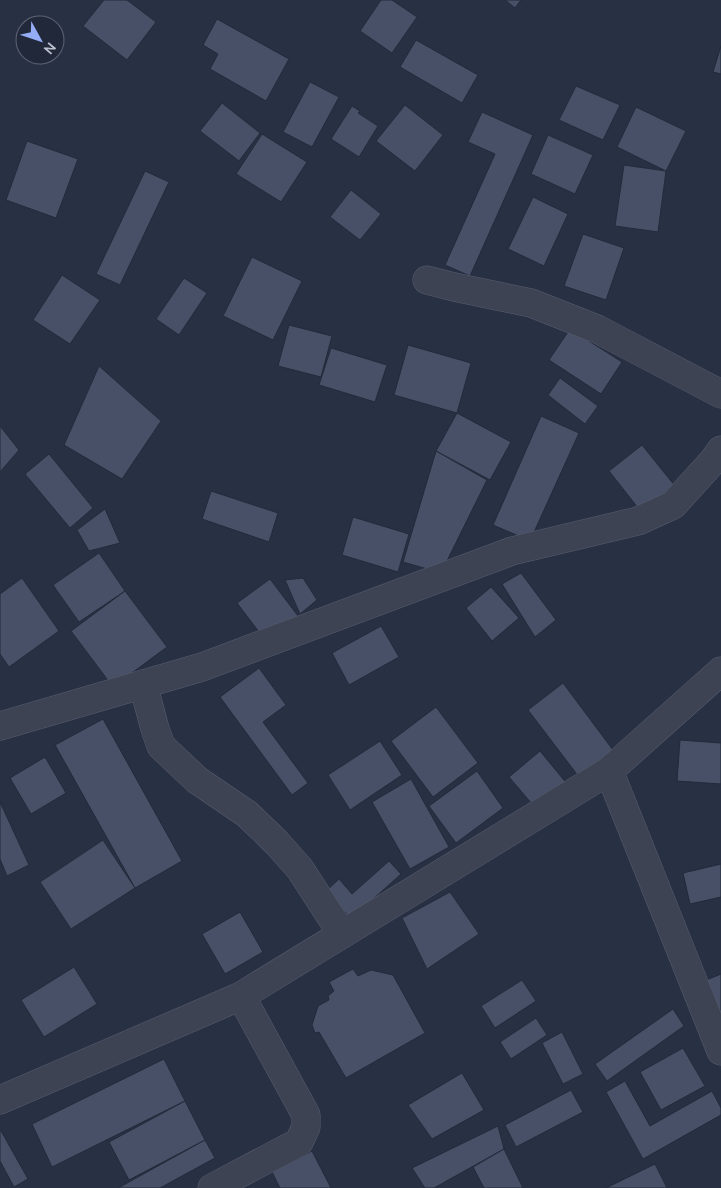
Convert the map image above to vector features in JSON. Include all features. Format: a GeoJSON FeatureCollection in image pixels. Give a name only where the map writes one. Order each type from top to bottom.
{"type":"FeatureCollection","features":[{"type":"Feature","properties":{"kind":"street"},"geometry":{"type":"LineString","coordinates":[[427,280],[531,303],[596,329],[721,394]]}},
{"type":"Feature","properties":{"kind":"street"},"geometry":{"type":"LineString","coordinates":[[0,726],[202,667],[512,551],[638,521],[673,505],[721,450]]}},
{"type":"Feature","properties":{"kind":"street"},"geometry":{"type":"LineString","coordinates":[[0,1100],[241,996],[609,771],[721,671]]}},
{"type":"Feature","properties":{"kind":"street"},"geometry":{"type":"LineString","coordinates":[[143,684],[154,728],[161,746],[198,780],[247,814],[278,843],[300,869],[342,934]]}},
{"type":"Feature","properties":{"kind":"street"},"geometry":{"type":"LineString","coordinates":[[609,771],[721,1051]]}},
{"type":"Feature","properties":{"kind":"street"},"geometry":{"type":"LineString","coordinates":[[212,1188],[299,1142],[306,1127],[306,1115],[241,996]]}},
{"type":"Feature","properties":{"kind":"building"},"geometry":{"type":"Polygon","coordinates":[[[104,0],[127,0],[156,22],[127,60],[83,26],[104,0]]]}},
{"type":"Feature","properties":{"kind":"building"},"geometry":{"type":"Polygon","coordinates":[[[381,0],[392,0],[417,17],[392,53],[360,31],[381,0]]]}},
{"type":"Feature","properties":{"kind":"building"},"geometry":{"type":"Polygon","coordinates":[[[505,0],[521,0],[515,8],[505,0]]]}},
{"type":"Feature","properties":{"kind":"building"},"geometry":{"type":"Polygon","coordinates":[[[217,19],[289,59],[266,101],[210,69],[218,54],[203,45],[217,19]]]}},
{"type":"Feature","properties":{"kind":"building"},"geometry":{"type":"Polygon","coordinates":[[[416,40],[478,75],[462,103],[400,67],[416,40]]]}},
{"type":"Feature","properties":{"kind":"building"},"geometry":{"type":"Polygon","coordinates":[[[721,46],[721,74],[713,72],[721,46]]]}},
{"type":"Feature","properties":{"kind":"building"},"geometry":{"type":"Polygon","coordinates":[[[310,82],[339,97],[312,147],[283,132],[310,82]]]}},
{"type":"Feature","properties":{"kind":"building"},"geometry":{"type":"Polygon","coordinates":[[[576,86],[620,105],[603,140],[559,120],[576,86]]]}},
{"type":"Feature","properties":{"kind":"building"},"geometry":{"type":"Polygon","coordinates":[[[222,103],[260,133],[239,161],[200,131],[222,103]]]}},
{"type":"Feature","properties":{"kind":"building"},"geometry":{"type":"Polygon","coordinates":[[[405,105],[443,135],[415,171],[376,141],[405,105]]]}},
{"type":"Feature","properties":{"kind":"building"},"geometry":{"type":"Polygon","coordinates":[[[352,106],[360,111],[358,113],[378,126],[359,157],[331,139],[352,106]]]}},
{"type":"Feature","properties":{"kind":"building"},"geometry":{"type":"Polygon","coordinates":[[[636,107],[686,131],[666,171],[617,147],[636,107]]]}},
{"type":"Feature","properties":{"kind":"building"},"geometry":{"type":"Polygon","coordinates":[[[482,112],[533,135],[470,276],[445,265],[495,154],[468,142],[482,112]]]}},
{"type":"Feature","properties":{"kind":"building"},"geometry":{"type":"Polygon","coordinates":[[[262,134],[307,162],[281,202],[236,174],[262,134]]]}},
{"type":"Feature","properties":{"kind":"building"},"geometry":{"type":"Polygon","coordinates":[[[548,135],[593,155],[575,194],[531,174],[548,135]]]}},
{"type":"Feature","properties":{"kind":"building"},"geometry":{"type":"Polygon","coordinates":[[[27,141],[78,159],[56,218],[6,200],[27,141]]]}},
{"type":"Feature","properties":{"kind":"building"},"geometry":{"type":"Polygon","coordinates":[[[624,165],[666,171],[658,232],[615,226],[624,165]]]}},
{"type":"Feature","properties":{"kind":"building"},"geometry":{"type":"Polygon","coordinates":[[[145,171],[169,182],[120,285],[96,274],[145,171]]]}},
{"type":"Feature","properties":{"kind":"building"},"geometry":{"type":"Polygon","coordinates":[[[351,190],[381,214],[360,240],[330,217],[351,190]]]}},
{"type":"Feature","properties":{"kind":"building"},"geometry":{"type":"Polygon","coordinates":[[[533,197],[568,214],[544,266],[508,249],[533,197]]]}},
{"type":"Feature","properties":{"kind":"building"},"geometry":{"type":"Polygon","coordinates":[[[583,234],[624,248],[606,300],[564,286],[583,234]]]}},
{"type":"Feature","properties":{"kind":"building"},"geometry":{"type":"Polygon","coordinates":[[[252,257],[302,281],[273,340],[223,316],[252,257]]]}},
{"type":"Feature","properties":{"kind":"building"},"geometry":{"type":"Polygon","coordinates":[[[62,275],[100,300],[70,344],[33,320],[62,275]]]}},
{"type":"Feature","properties":{"kind":"building"},"geometry":{"type":"Polygon","coordinates":[[[184,278],[207,293],[179,335],[156,319],[184,278]]]}},
{"type":"Feature","properties":{"kind":"building"},"geometry":{"type":"Polygon","coordinates":[[[289,325],[332,336],[321,377],[278,366],[289,325]]]}},
{"type":"Feature","properties":{"kind":"building"},"geometry":{"type":"Polygon","coordinates":[[[570,329],[622,362],[601,394],[549,360],[570,329]]]}},
{"type":"Feature","properties":{"kind":"building"},"geometry":{"type":"Polygon","coordinates":[[[408,345],[471,363],[457,413],[394,395],[408,345]]]}},
{"type":"Feature","properties":{"kind":"building"},"geometry":{"type":"Polygon","coordinates":[[[331,348],[387,365],[375,402],[319,385],[331,348]]]}},
{"type":"Feature","properties":{"kind":"building"},"geometry":{"type":"Polygon","coordinates":[[[99,366],[161,421],[122,479],[64,445],[99,366]]]}},
{"type":"Feature","properties":{"kind":"building"},"geometry":{"type":"Polygon","coordinates":[[[560,378],[598,406],[585,424],[548,395],[560,378]]]}},
{"type":"Feature","properties":{"kind":"building"},"geometry":{"type":"Polygon","coordinates":[[[457,413],[511,442],[490,480],[436,451],[457,413]]]}},
{"type":"Feature","properties":{"kind":"building"},"geometry":{"type":"Polygon","coordinates":[[[541,416],[579,433],[530,541],[493,525],[541,416]]]}},
{"type":"Feature","properties":{"kind":"building"},"geometry":{"type":"Polygon","coordinates":[[[0,426],[19,450],[0,472],[0,426]]]}},
{"type":"Feature","properties":{"kind":"building"},"geometry":{"type":"Polygon","coordinates":[[[642,445],[675,486],[642,513],[609,471],[642,445]]]}},
{"type":"Feature","properties":{"kind":"building"},"geometry":{"type":"Polygon","coordinates":[[[436,451],[487,480],[441,573],[403,562],[436,451]]]}},
{"type":"Feature","properties":{"kind":"building"},"geometry":{"type":"Polygon","coordinates":[[[49,454],[93,508],[70,528],[25,474],[49,454]]]}},
{"type":"Feature","properties":{"kind":"building"},"geometry":{"type":"Polygon","coordinates":[[[211,491],[278,513],[269,542],[202,519],[211,491]]]}},
{"type":"Feature","properties":{"kind":"building"},"geometry":{"type":"Polygon","coordinates":[[[105,509],[120,543],[89,551],[77,530],[105,509]]]}},
{"type":"Feature","properties":{"kind":"building"},"geometry":{"type":"Polygon","coordinates":[[[353,517],[409,534],[398,572],[342,555],[353,517]]]}},
{"type":"Feature","properties":{"kind":"building"},"geometry":{"type":"Polygon","coordinates":[[[99,553],[125,591],[79,622],[53,585],[99,553]]]}},
{"type":"Feature","properties":{"kind":"building"},"geometry":{"type":"Polygon","coordinates":[[[521,573],[556,620],[535,637],[502,584],[521,573]]]}},
{"type":"Feature","properties":{"kind":"building"},"geometry":{"type":"Polygon","coordinates":[[[22,578],[59,631],[9,667],[0,654],[0,594],[22,578]]]}},
{"type":"Feature","properties":{"kind":"building"},"geometry":{"type":"Polygon","coordinates":[[[303,578],[317,600],[300,614],[285,580],[303,578]]]}},
{"type":"Feature","properties":{"kind":"building"},"geometry":{"type":"Polygon","coordinates":[[[270,579],[298,616],[265,640],[237,603],[270,579]]]}},
{"type":"Feature","properties":{"kind":"building"},"geometry":{"type":"Polygon","coordinates":[[[491,587],[519,618],[492,641],[466,608],[491,587]]]}},
{"type":"Feature","properties":{"kind":"building"},"geometry":{"type":"Polygon","coordinates":[[[125,591],[167,647],[113,687],[71,631],[125,591]]]}},
{"type":"Feature","properties":{"kind":"building"},"geometry":{"type":"Polygon","coordinates":[[[381,626],[399,657],[349,685],[332,653],[381,626]]]}},
{"type":"Feature","properties":{"kind":"building"},"geometry":{"type":"Polygon","coordinates":[[[259,668],[286,705],[263,722],[308,783],[292,795],[220,697],[259,668]]]}},
{"type":"Feature","properties":{"kind":"building"},"geometry":{"type":"Polygon","coordinates":[[[563,683],[613,750],[579,777],[528,710],[563,683]]]}},
{"type":"Feature","properties":{"kind":"building"},"geometry":{"type":"Polygon","coordinates":[[[436,707],[478,763],[433,797],[391,741],[436,707]]]}},
{"type":"Feature","properties":{"kind":"building"},"geometry":{"type":"Polygon","coordinates":[[[103,719],[182,861],[135,888],[55,745],[103,719]]]}},
{"type":"Feature","properties":{"kind":"building"},"geometry":{"type":"Polygon","coordinates":[[[680,740],[721,743],[721,784],[677,781],[680,740]]]}},
{"type":"Feature","properties":{"kind":"building"},"geometry":{"type":"Polygon","coordinates":[[[380,741],[402,775],[350,810],[328,775],[380,741]]]}},
{"type":"Feature","properties":{"kind":"building"},"geometry":{"type":"Polygon","coordinates":[[[540,751],[568,785],[538,811],[509,777],[540,751]]]}},
{"type":"Feature","properties":{"kind":"building"},"geometry":{"type":"Polygon","coordinates":[[[45,757],[66,793],[31,814],[10,778],[45,757]]]}},
{"type":"Feature","properties":{"kind":"building"},"geometry":{"type":"Polygon","coordinates":[[[477,771],[503,808],[456,843],[429,806],[477,771]]]}},
{"type":"Feature","properties":{"kind":"building"},"geometry":{"type":"Polygon","coordinates":[[[411,779],[449,847],[410,869],[372,802],[411,779]]]}},
{"type":"Feature","properties":{"kind":"building"},"geometry":{"type":"Polygon","coordinates":[[[0,802],[29,865],[7,876],[0,859],[0,802]]]}},
{"type":"Feature","properties":{"kind":"building"},"geometry":{"type":"Polygon","coordinates":[[[103,840],[135,888],[71,929],[40,882],[103,840]]]}},
{"type":"Feature","properties":{"kind":"building"},"geometry":{"type":"Polygon","coordinates":[[[389,861],[401,874],[351,919],[326,891],[339,879],[352,894],[389,861]]]}},
{"type":"Feature","properties":{"kind":"building"},"geometry":{"type":"Polygon","coordinates":[[[721,864],[721,897],[690,904],[683,873],[721,864]]]}},
{"type":"Feature","properties":{"kind":"building"},"geometry":{"type":"Polygon","coordinates":[[[450,892],[479,934],[427,969],[402,918],[450,892]]]}},
{"type":"Feature","properties":{"kind":"building"},"geometry":{"type":"Polygon","coordinates":[[[240,912],[263,952],[225,974],[202,934],[240,912]]]}},
{"type":"Feature","properties":{"kind":"building"},"geometry":{"type":"Polygon","coordinates":[[[74,967],[97,1004],[44,1037],[21,1000],[74,967]]]}},
{"type":"Feature","properties":{"kind":"building"},"geometry":{"type":"Polygon","coordinates":[[[353,969],[358,976],[371,970],[393,975],[425,1033],[346,1078],[319,1032],[315,1033],[312,1025],[318,1006],[329,1000],[328,996],[334,991],[329,982],[353,969]]]}},
{"type":"Feature","properties":{"kind":"building"},"geometry":{"type":"Polygon","coordinates":[[[721,974],[721,1038],[699,983],[721,974]]]}},
{"type":"Feature","properties":{"kind":"building"},"geometry":{"type":"Polygon","coordinates":[[[522,980],[536,1001],[495,1028],[481,1006],[522,980]]]}},
{"type":"Feature","properties":{"kind":"building"},"geometry":{"type":"Polygon","coordinates":[[[673,1009],[684,1026],[607,1081],[595,1064],[673,1009]]]}},
{"type":"Feature","properties":{"kind":"building"},"geometry":{"type":"Polygon","coordinates":[[[536,1018],[547,1035],[511,1059],[500,1042],[536,1018]]]}},
{"type":"Feature","properties":{"kind":"building"},"geometry":{"type":"Polygon","coordinates":[[[562,1032],[583,1074],[563,1084],[542,1043],[562,1032]]]}},
{"type":"Feature","properties":{"kind":"building"},"geometry":{"type":"Polygon","coordinates":[[[683,1048],[705,1086],[661,1110],[640,1072],[683,1048]]]}},
{"type":"Feature","properties":{"kind":"building"},"geometry":{"type":"Polygon","coordinates":[[[164,1059],[185,1101],[52,1167],[32,1124],[164,1059]]]}},
{"type":"Feature","properties":{"kind":"building"},"geometry":{"type":"Polygon","coordinates":[[[462,1073],[484,1110],[432,1139],[408,1105],[462,1073]]]}},
{"type":"Feature","properties":{"kind":"building"},"geometry":{"type":"Polygon","coordinates":[[[625,1081],[650,1126],[712,1091],[721,1108],[721,1115],[643,1159],[606,1092],[625,1081]]]}},
{"type":"Feature","properties":{"kind":"building"},"geometry":{"type":"Polygon","coordinates":[[[571,1090],[583,1112],[516,1147],[505,1125],[571,1090]]]}},
{"type":"Feature","properties":{"kind":"building"},"geometry":{"type":"Polygon","coordinates":[[[185,1101],[205,1140],[129,1180],[109,1142],[185,1101]]]}},
{"type":"Feature","properties":{"kind":"building"},"geometry":{"type":"Polygon","coordinates":[[[498,1126],[504,1149],[434,1188],[425,1188],[412,1168],[498,1126]]]}},
{"type":"Feature","properties":{"kind":"building"},"geometry":{"type":"Polygon","coordinates":[[[0,1129],[28,1179],[14,1187],[0,1161],[0,1129]]]}},
{"type":"Feature","properties":{"kind":"building"},"geometry":{"type":"Polygon","coordinates":[[[205,1140],[215,1158],[160,1188],[118,1188],[205,1140]]]}},
{"type":"Feature","properties":{"kind":"building"},"geometry":{"type":"Polygon","coordinates":[[[504,1149],[523,1188],[484,1188],[473,1167],[504,1149]]]}},
{"type":"Feature","properties":{"kind":"building"},"geometry":{"type":"Polygon","coordinates":[[[312,1151],[331,1188],[280,1188],[272,1172],[312,1151]]]}},
{"type":"Feature","properties":{"kind":"building"},"geometry":{"type":"Polygon","coordinates":[[[655,1164],[667,1188],[606,1188],[655,1164]]]}}]}
